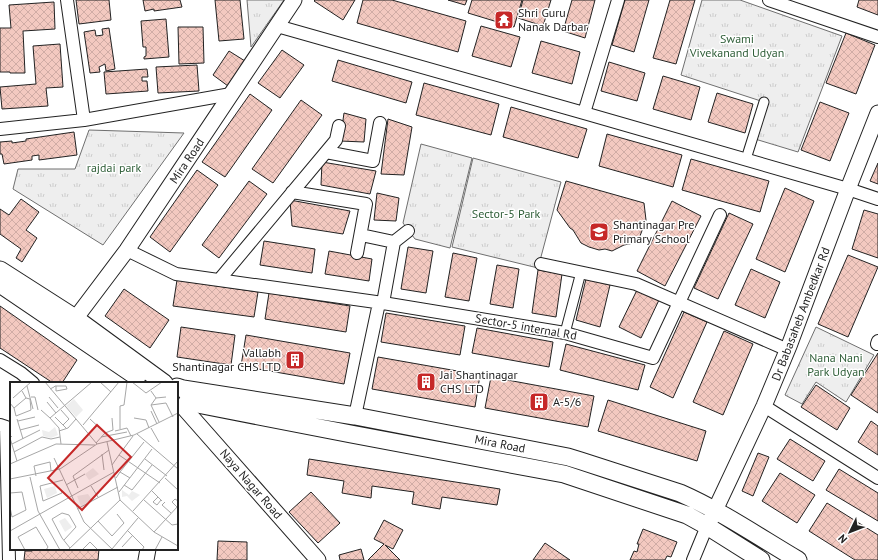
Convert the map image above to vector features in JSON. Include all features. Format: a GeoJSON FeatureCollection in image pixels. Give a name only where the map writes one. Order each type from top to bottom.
{"type":"FeatureCollection","features":[{"type":"Feature","properties":{"kind":"main road"},"geometry":{"type":"LineString","coordinates":[[0,270],[145,382]]}},
{"type":"Feature","properties":{"kind":"main road"},"geometry":{"type":"LineString","coordinates":[[0,284],[71,324],[162,382]]}},
{"type":"Feature","properties":{"kind":"main road","name":"Mira Road"},"geometry":{"type":"LineString","coordinates":[[181,399],[354,416],[581,460],[680,493],[715,510],[798,560]]}},
{"type":"Feature","properties":{"kind":"main road","name":"Mira Road"},"geometry":{"type":"LineString","coordinates":[[181,399],[351,434],[564,474],[686,515],[707,526],[761,560]]}},
{"type":"Feature","properties":{"kind":"street"},"geometry":{"type":"LineString","coordinates":[[67,0],[84,120]]}},
{"type":"Feature","properties":{"kind":"street","name":"Mira Road"},"geometry":{"type":"LineString","coordinates":[[71,324],[127,250],[294,0]]}},
{"type":"Feature","properties":{"kind":"street"},"geometry":{"type":"LineString","coordinates":[[584,113],[618,0]]}},
{"type":"Feature","properties":{"kind":"street"},"geometry":{"type":"LineString","coordinates":[[769,0],[878,37]]}},
{"type":"Feature","properties":{"kind":"street"},"geometry":{"type":"LineString","coordinates":[[277,26],[746,159],[878,199]]}},
{"type":"Feature","properties":{"kind":"street"},"geometry":{"type":"LineString","coordinates":[[0,129],[84,120],[231,94]]}},
{"type":"Feature","properties":{"kind":"street"},"geometry":{"type":"LineString","coordinates":[[746,159],[764,102]]}},
{"type":"Feature","properties":{"kind":"street","name":"Dr Babasaheb Ambedkar Rd"},"geometry":{"type":"LineString","coordinates":[[707,526],[764,406],[788,350],[878,113]]}},
{"type":"Feature","properties":{"kind":"street"},"geometry":{"type":"LineString","coordinates":[[326,152],[373,161],[380,124]]}},
{"type":"Feature","properties":{"kind":"street"},"geometry":{"type":"LineString","coordinates":[[219,280],[336,140],[339,126]]}},
{"type":"Feature","properties":{"kind":"street"},"geometry":{"type":"LineString","coordinates":[[292,192],[366,204],[357,253]]}},
{"type":"Feature","properties":{"kind":"street","name":"Sector-5 internal Rd"},"geometry":{"type":"LineString","coordinates":[[127,250],[176,274],[381,303],[566,333],[653,358],[720,215]]}},
{"type":"Feature","properties":{"kind":"street"},"geometry":{"type":"LineString","coordinates":[[354,416],[394,242],[408,231]]}},
{"type":"Feature","properties":{"kind":"street"},"geometry":{"type":"LineString","coordinates":[[360,235],[394,242]]}},
{"type":"Feature","properties":{"kind":"street"},"geometry":{"type":"LineString","coordinates":[[541,264],[636,284],[788,350]]}},
{"type":"Feature","properties":{"kind":"street"},"geometry":{"type":"LineString","coordinates":[[566,333],[581,272]]}},
{"type":"Feature","properties":{"kind":"street"},"geometry":{"type":"LineString","coordinates":[[0,360],[21,373],[32,382]]}},
{"type":"Feature","properties":{"kind":"street","name":"Naya Nagar Road"},"geometry":{"type":"LineString","coordinates":[[181,399],[318,560]]}},
{"type":"Feature","properties":{"kind":"street"},"geometry":{"type":"LineString","coordinates":[[764,406],[878,478]]}},
{"type":"Feature","properties":{"kind":"street"},"geometry":{"type":"LineString","coordinates":[[6,426],[9,560]]}},
{"type":"Feature","properties":{"kind":"street"},"geometry":{"type":"LineString","coordinates":[[693,560],[707,526]]}},
{"type":"Feature","properties":{"kind":"street"},"geometry":{"type":"LineString","coordinates":[[146,560],[148,550]]}},
{"type":"Feature","properties":{"kind":"green space"},"geometry":{"type":"Polygon","coordinates":[[[247,0],[284,0],[251,47],[247,0]]]}},
{"type":"Feature","properties":{"kind":"green space","name":"Swami Vivekanand Udyan"},"geometry":{"type":"Polygon","coordinates":[[[702,0],[740,0],[842,36],[798,152],[755,139],[767,103],[681,75],[702,0]]]}},
{"type":"Feature","properties":{"kind":"green space","name":"rajdai park"},"geometry":{"type":"Polygon","coordinates":[[[89,130],[184,133],[103,245],[13,189],[18,169],[75,169],[89,130]]]}},
{"type":"Feature","properties":{"kind":"green space"},"geometry":{"type":"Polygon","coordinates":[[[421,144],[472,158],[450,248],[415,239],[403,223],[421,144]]]}},
{"type":"Feature","properties":{"kind":"green space","name":"Sector-5 Park"},"geometry":{"type":"Polygon","coordinates":[[[473,158],[561,182],[538,268],[452,247],[473,158]]]}},
{"type":"Feature","properties":{"kind":"green space","name":"Nana Nani Park Udyan"},"geometry":{"type":"Polygon","coordinates":[[[816,327],[874,355],[846,402],[816,382],[802,404],[785,395],[816,327]]]}},
{"type":"Feature","properties":{"kind":"building"},"geometry":{"type":"Polygon","coordinates":[[[76,0],[109,0],[111,20],[79,24],[76,0]]]}},
{"type":"Feature","properties":{"kind":"building"},"geometry":{"type":"Polygon","coordinates":[[[143,0],[180,0],[182,7],[145,11],[143,0]]]}},
{"type":"Feature","properties":{"kind":"building"},"geometry":{"type":"Polygon","coordinates":[[[215,0],[240,0],[244,39],[219,41],[215,0]]]}},
{"type":"Feature","properties":{"kind":"building"},"geometry":{"type":"Polygon","coordinates":[[[355,0],[343,20],[314,1],[355,0]]]}},
{"type":"Feature","properties":{"kind":"building"},"geometry":{"type":"Polygon","coordinates":[[[363,0],[392,0],[466,21],[458,52],[357,23],[363,0]]]}},
{"type":"Feature","properties":{"kind":"building"},"geometry":{"type":"Polygon","coordinates":[[[448,0],[467,0],[465,5],[448,0]]]}},
{"type":"Feature","properties":{"kind":"building","name":"Shri Guru Nanak Darbar"},"geometry":{"type":"Polygon","coordinates":[[[472,0],[522,0],[514,27],[468,13],[472,0]]]}},
{"type":"Feature","properties":{"kind":"building"},"geometry":{"type":"Polygon","coordinates":[[[523,0],[551,0],[543,26],[518,18],[523,0]]]}},
{"type":"Feature","properties":{"kind":"building"},"geometry":{"type":"Polygon","coordinates":[[[572,0],[595,0],[585,38],[563,31],[572,0]]]}},
{"type":"Feature","properties":{"kind":"building"},"geometry":{"type":"Polygon","coordinates":[[[625,0],[649,0],[634,52],[612,45],[625,0]]]}},
{"type":"Feature","properties":{"kind":"building"},"geometry":{"type":"Polygon","coordinates":[[[670,0],[695,0],[676,64],[653,58],[670,0]]]}},
{"type":"Feature","properties":{"kind":"building"},"geometry":{"type":"Polygon","coordinates":[[[859,0],[878,0],[878,15],[857,7],[859,0]]]}},
{"type":"Feature","properties":{"kind":"building"},"geometry":{"type":"Polygon","coordinates":[[[54,2],[55,29],[23,31],[25,73],[0,72],[0,28],[11,28],[9,5],[54,2]]]}},
{"type":"Feature","properties":{"kind":"building"},"geometry":{"type":"Polygon","coordinates":[[[166,19],[169,57],[144,59],[146,56],[146,47],[143,47],[141,21],[166,19]]]}},
{"type":"Feature","properties":{"kind":"building"},"geometry":{"type":"Polygon","coordinates":[[[481,26],[520,37],[511,67],[472,56],[481,26]]]}},
{"type":"Feature","properties":{"kind":"building"},"geometry":{"type":"Polygon","coordinates":[[[178,27],[203,27],[204,63],[179,64],[178,27]]]}},
{"type":"Feature","properties":{"kind":"building"},"geometry":{"type":"Polygon","coordinates":[[[109,28],[115,69],[106,71],[105,64],[99,67],[100,72],[90,73],[84,32],[95,30],[96,36],[103,35],[102,29],[109,28]]]}},
{"type":"Feature","properties":{"kind":"building"},"geometry":{"type":"Polygon","coordinates":[[[846,33],[875,45],[856,94],[826,83],[846,33]]]}},
{"type":"Feature","properties":{"kind":"building"},"geometry":{"type":"Polygon","coordinates":[[[541,41],[580,52],[572,84],[532,73],[541,41]]]}},
{"type":"Feature","properties":{"kind":"building"},"geometry":{"type":"Polygon","coordinates":[[[60,44],[63,87],[46,88],[48,106],[2,109],[0,87],[36,84],[33,46],[60,44]]]}},
{"type":"Feature","properties":{"kind":"building"},"geometry":{"type":"Polygon","coordinates":[[[282,50],[304,65],[280,98],[258,83],[282,50]]]}},
{"type":"Feature","properties":{"kind":"building"},"geometry":{"type":"Polygon","coordinates":[[[229,51],[245,61],[228,86],[213,75],[229,51]]]}},
{"type":"Feature","properties":{"kind":"building"},"geometry":{"type":"Polygon","coordinates":[[[338,60],[412,82],[406,103],[332,81],[338,60]]]}},
{"type":"Feature","properties":{"kind":"building"},"geometry":{"type":"Polygon","coordinates":[[[609,62],[645,73],[637,101],[601,91],[609,62]]]}},
{"type":"Feature","properties":{"kind":"building"},"geometry":{"type":"Polygon","coordinates":[[[197,65],[199,91],[158,93],[156,67],[197,65]]]}},
{"type":"Feature","properties":{"kind":"building"},"geometry":{"type":"Polygon","coordinates":[[[147,69],[148,77],[142,77],[142,81],[147,81],[148,91],[106,94],[104,72],[147,69]]]}},
{"type":"Feature","properties":{"kind":"building"},"geometry":{"type":"Polygon","coordinates":[[[663,76],[700,87],[691,120],[653,109],[663,76]]]}},
{"type":"Feature","properties":{"kind":"building"},"geometry":{"type":"Polygon","coordinates":[[[424,83],[499,104],[491,135],[416,115],[424,83]]]}},
{"type":"Feature","properties":{"kind":"building"},"geometry":{"type":"Polygon","coordinates":[[[717,93],[753,104],[745,133],[708,122],[717,93]]]}},
{"type":"Feature","properties":{"kind":"building"},"geometry":{"type":"Polygon","coordinates":[[[250,94],[272,110],[225,177],[202,162],[250,94]]]}},
{"type":"Feature","properties":{"kind":"building"},"geometry":{"type":"Polygon","coordinates":[[[301,100],[322,115],[273,183],[252,169],[301,100]]]}},
{"type":"Feature","properties":{"kind":"building"},"geometry":{"type":"Polygon","coordinates":[[[820,102],[849,113],[830,161],[801,150],[820,102]]]}},
{"type":"Feature","properties":{"kind":"building"},"geometry":{"type":"Polygon","coordinates":[[[511,107],[587,129],[578,158],[503,137],[511,107]]]}},
{"type":"Feature","properties":{"kind":"building"},"geometry":{"type":"Polygon","coordinates":[[[344,113],[366,119],[364,142],[340,141],[344,113]]]}},
{"type":"Feature","properties":{"kind":"building"},"geometry":{"type":"Polygon","coordinates":[[[388,119],[412,127],[404,175],[381,174],[388,119]]]}},
{"type":"Feature","properties":{"kind":"building"},"geometry":{"type":"Polygon","coordinates":[[[74,132],[77,155],[39,160],[39,155],[32,156],[32,160],[4,164],[2,154],[0,154],[0,142],[12,141],[12,143],[26,141],[26,139],[74,132]]]}},
{"type":"Feature","properties":{"kind":"building"},"geometry":{"type":"Polygon","coordinates":[[[607,134],[682,155],[673,187],[599,166],[607,134]]]}},
{"type":"Feature","properties":{"kind":"building"},"geometry":{"type":"Polygon","coordinates":[[[691,159],[769,181],[760,212],[682,190],[691,159]]]}},
{"type":"Feature","properties":{"kind":"building"},"geometry":{"type":"Polygon","coordinates":[[[322,162],[376,171],[370,194],[321,185],[322,162]]]}},
{"type":"Feature","properties":{"kind":"building"},"geometry":{"type":"Polygon","coordinates":[[[878,163],[878,184],[870,181],[878,163]]]}},
{"type":"Feature","properties":{"kind":"building"},"geometry":{"type":"Polygon","coordinates":[[[197,170],[218,185],[170,252],[150,237],[197,170]]]}},
{"type":"Feature","properties":{"kind":"building"},"geometry":{"type":"Polygon","coordinates":[[[249,181],[267,194],[219,258],[202,245],[249,181]]]}},
{"type":"Feature","properties":{"kind":"building","name":"Shantinagar Pre Primary School"},"geometry":{"type":"Polygon","coordinates":[[[566,181],[644,203],[646,220],[640,236],[634,243],[624,245],[612,251],[605,249],[599,250],[581,243],[557,210],[566,181]]]}},
{"type":"Feature","properties":{"kind":"building"},"geometry":{"type":"Polygon","coordinates":[[[785,188],[814,201],[785,272],[756,259],[785,188]]]}},
{"type":"Feature","properties":{"kind":"building"},"geometry":{"type":"Polygon","coordinates":[[[377,193],[399,198],[396,221],[374,220],[377,193]]]}},
{"type":"Feature","properties":{"kind":"building"},"geometry":{"type":"Polygon","coordinates":[[[21,199],[39,212],[26,230],[37,238],[22,262],[16,258],[21,249],[0,234],[0,209],[9,215],[21,199]]]}},
{"type":"Feature","properties":{"kind":"building"},"geometry":{"type":"Polygon","coordinates":[[[290,200],[350,211],[343,234],[292,226],[290,200]]]}},
{"type":"Feature","properties":{"kind":"building"},"geometry":{"type":"Polygon","coordinates":[[[672,201],[701,216],[665,286],[637,271],[672,201]]]}},
{"type":"Feature","properties":{"kind":"building"},"geometry":{"type":"Polygon","coordinates":[[[864,210],[878,214],[878,258],[852,249],[864,210]]]}},
{"type":"Feature","properties":{"kind":"building"},"geometry":{"type":"Polygon","coordinates":[[[729,213],[753,224],[718,299],[694,288],[729,213]]]}},
{"type":"Feature","properties":{"kind":"building"},"geometry":{"type":"Polygon","coordinates":[[[264,241],[315,249],[312,273],[260,265],[264,241]]]}},
{"type":"Feature","properties":{"kind":"building"},"geometry":{"type":"Polygon","coordinates":[[[408,247],[433,251],[426,293],[401,289],[408,247]]]}},
{"type":"Feature","properties":{"kind":"building"},"geometry":{"type":"Polygon","coordinates":[[[329,251],[372,259],[369,281],[325,274],[329,251]]]}},
{"type":"Feature","properties":{"kind":"building"},"geometry":{"type":"Polygon","coordinates":[[[453,253],[477,258],[469,301],[445,297],[453,253]]]}},
{"type":"Feature","properties":{"kind":"building"},"geometry":{"type":"Polygon","coordinates":[[[848,255],[878,267],[848,337],[818,324],[848,255]]]}},
{"type":"Feature","properties":{"kind":"building"},"geometry":{"type":"Polygon","coordinates":[[[497,265],[519,269],[513,308],[490,304],[497,265]]]}},
{"type":"Feature","properties":{"kind":"building"},"geometry":{"type":"Polygon","coordinates":[[[751,269],[780,282],[765,318],[735,305],[751,269]]]}},
{"type":"Feature","properties":{"kind":"building"},"geometry":{"type":"Polygon","coordinates":[[[538,270],[562,274],[556,317],[532,313],[538,270]]]}},
{"type":"Feature","properties":{"kind":"building"},"geometry":{"type":"Polygon","coordinates":[[[586,279],[610,285],[600,327],[576,320],[586,279]]]}},
{"type":"Feature","properties":{"kind":"building"},"geometry":{"type":"Polygon","coordinates":[[[177,280],[258,292],[254,317],[173,306],[177,280]]]}},
{"type":"Feature","properties":{"kind":"building"},"geometry":{"type":"Polygon","coordinates":[[[124,289],[169,320],[150,348],[105,316],[124,289]]]}},
{"type":"Feature","properties":{"kind":"building"},"geometry":{"type":"Polygon","coordinates":[[[637,290],[659,300],[641,338],[619,327],[637,290]]]}},
{"type":"Feature","properties":{"kind":"building"},"geometry":{"type":"Polygon","coordinates":[[[269,293],[350,306],[346,332],[265,319],[269,293]]]}},
{"type":"Feature","properties":{"kind":"building"},"geometry":{"type":"Polygon","coordinates":[[[0,306],[77,360],[63,382],[51,382],[0,348],[0,306]]]}},
{"type":"Feature","properties":{"kind":"building"},"geometry":{"type":"Polygon","coordinates":[[[684,312],[707,322],[673,398],[650,387],[684,312]]]}},
{"type":"Feature","properties":{"kind":"building"},"geometry":{"type":"Polygon","coordinates":[[[386,313],[465,326],[460,355],[381,342],[386,313]]]}},
{"type":"Feature","properties":{"kind":"building"},"geometry":{"type":"Polygon","coordinates":[[[181,327],[235,335],[231,365],[177,357],[181,327]]]}},
{"type":"Feature","properties":{"kind":"building"},"geometry":{"type":"Polygon","coordinates":[[[477,328],[553,342],[549,367],[472,353],[477,328]]]}},
{"type":"Feature","properties":{"kind":"building"},"geometry":{"type":"Polygon","coordinates":[[[724,331],[753,344],[723,415],[693,402],[724,331]]]}},
{"type":"Feature","properties":{"kind":"building","name":"Vallabh Shantinagar CHS LTD"},"geometry":{"type":"Polygon","coordinates":[[[246,335],[350,353],[344,384],[241,366],[246,335]]]}},
{"type":"Feature","properties":{"kind":"building"},"geometry":{"type":"Polygon","coordinates":[[[566,344],[645,365],[638,390],[560,370],[566,344]]]}},
{"type":"Feature","properties":{"kind":"building"},"geometry":{"type":"Polygon","coordinates":[[[878,353],[878,413],[851,395],[878,353]]]}},
{"type":"Feature","properties":{"kind":"building","name":"Jai Shantinagar CHS LTD"},"geometry":{"type":"Polygon","coordinates":[[[378,357],[480,375],[475,407],[372,389],[378,357]]]}},
{"type":"Feature","properties":{"kind":"building","name":"A-5/6"},"geometry":{"type":"Polygon","coordinates":[[[491,377],[594,396],[588,427],[485,408],[491,377]]]}},
{"type":"Feature","properties":{"kind":"building"},"geometry":{"type":"Polygon","coordinates":[[[816,385],[850,408],[837,430],[801,407],[816,385]]]}},
{"type":"Feature","properties":{"kind":"building"},"geometry":{"type":"Polygon","coordinates":[[[608,400],[706,431],[697,461],[598,431],[608,400]]]}},
{"type":"Feature","properties":{"kind":"building"},"geometry":{"type":"Polygon","coordinates":[[[871,421],[878,426],[878,455],[858,442],[871,421]]]}},
{"type":"Feature","properties":{"kind":"building"},"geometry":{"type":"Polygon","coordinates":[[[790,439],[825,461],[813,481],[777,459],[790,439]]]}},
{"type":"Feature","properties":{"kind":"building"},"geometry":{"type":"Polygon","coordinates":[[[758,453],[769,457],[753,496],[742,491],[758,453]]]}},
{"type":"Feature","properties":{"kind":"building"},"geometry":{"type":"Polygon","coordinates":[[[309,459],[500,489],[497,505],[442,497],[440,509],[412,504],[414,492],[372,486],[371,498],[342,493],[344,481],[307,475],[309,459]]]}},
{"type":"Feature","properties":{"kind":"building"},"geometry":{"type":"Polygon","coordinates":[[[839,469],[878,493],[878,521],[826,490],[839,469]]]}},
{"type":"Feature","properties":{"kind":"building"},"geometry":{"type":"Polygon","coordinates":[[[780,473],[815,495],[797,523],[762,501],[780,473]]]}},
{"type":"Feature","properties":{"kind":"building"},"geometry":{"type":"Polygon","coordinates":[[[311,492],[340,523],[318,543],[289,512],[311,492]]]}},
{"type":"Feature","properties":{"kind":"building"},"geometry":{"type":"Polygon","coordinates":[[[827,503],[878,535],[878,560],[855,560],[809,531],[827,503]]]}},
{"type":"Feature","properties":{"kind":"building"},"geometry":{"type":"Polygon","coordinates":[[[384,520],[403,530],[393,549],[385,545],[400,560],[368,560],[384,544],[374,539],[384,520]]]}},
{"type":"Feature","properties":{"kind":"building"},"geometry":{"type":"Polygon","coordinates":[[[643,529],[677,542],[671,557],[667,556],[665,560],[630,560],[634,551],[637,552],[639,544],[637,544],[643,529]]]}},
{"type":"Feature","properties":{"kind":"building"},"geometry":{"type":"Polygon","coordinates":[[[218,541],[247,542],[247,560],[217,560],[218,541]]]}},
{"type":"Feature","properties":{"kind":"building"},"geometry":{"type":"Polygon","coordinates":[[[545,543],[570,560],[533,560],[545,543]]]}},
{"type":"Feature","properties":{"kind":"building"},"geometry":{"type":"Polygon","coordinates":[[[361,549],[364,560],[340,560],[339,555],[361,549]]]}},
{"type":"Feature","properties":{"kind":"building"},"geometry":{"type":"Polygon","coordinates":[[[99,550],[98,560],[24,560],[25,551],[99,550]]]}},
{"type":"Feature","properties":{"kind":"place","name":"Shri Guru Nanak Darbar"},"geometry":{"type":"Point","coordinates":[504,20]}},
{"type":"Feature","properties":{"kind":"place","name":"Shantinagar Pre Primary School"},"geometry":{"type":"Point","coordinates":[599,232]}},
{"type":"Feature","properties":{"kind":"place","name":"Vallabh Shantinagar CHS LTD"},"geometry":{"type":"Point","coordinates":[295,360]}},
{"type":"Feature","properties":{"kind":"place","name":"Jai Shantinagar CHS LTD"},"geometry":{"type":"Point","coordinates":[426,382]}},
{"type":"Feature","properties":{"kind":"place","name":"A-5/6"},"geometry":{"type":"Point","coordinates":[539,402]}}]}
